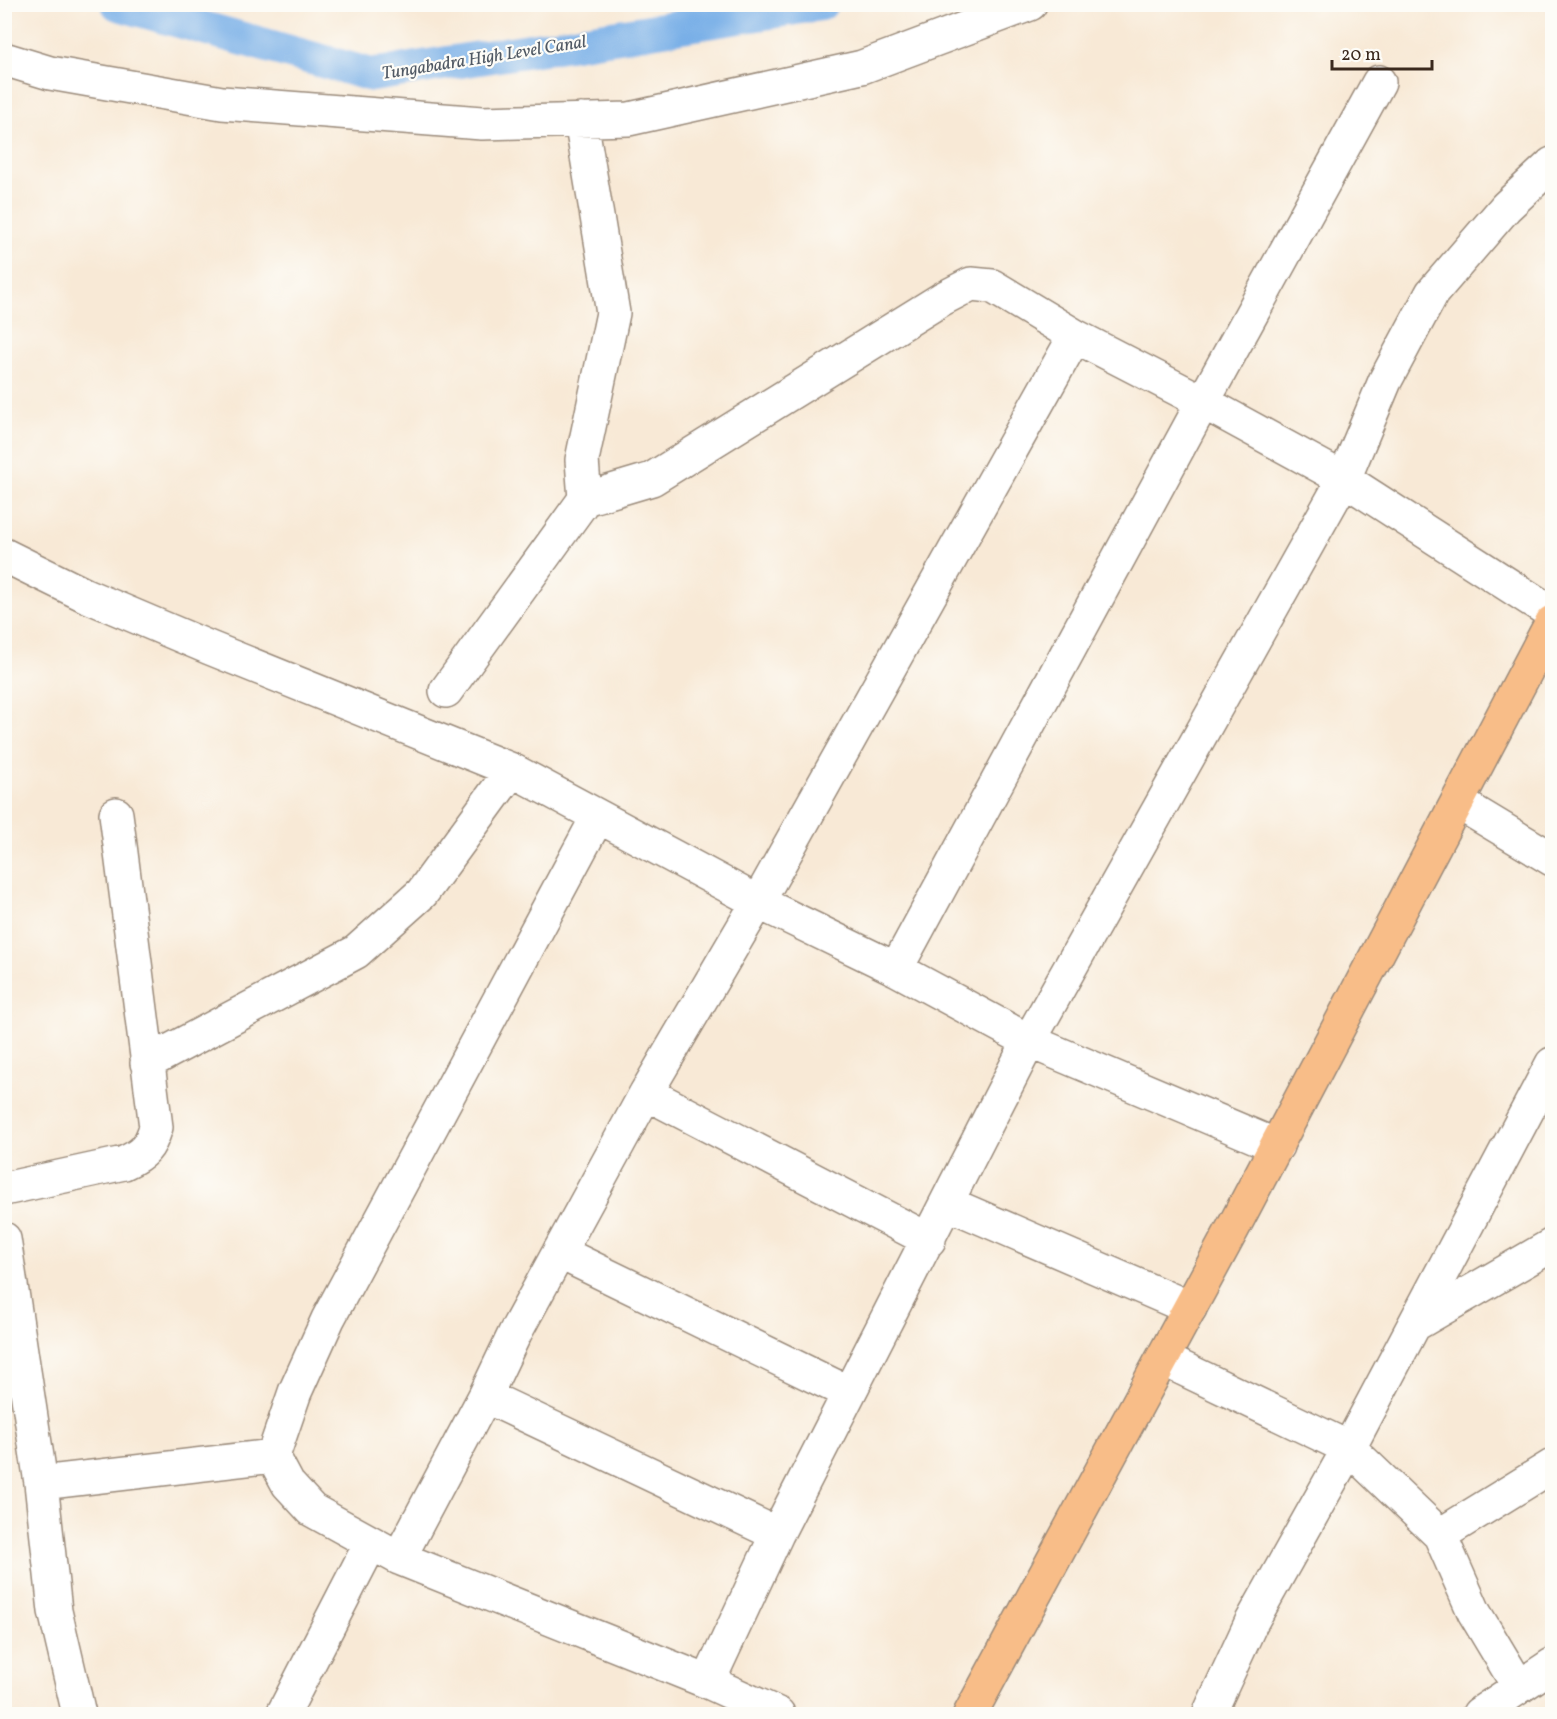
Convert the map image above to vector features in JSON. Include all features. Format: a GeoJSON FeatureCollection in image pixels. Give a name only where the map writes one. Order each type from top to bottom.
{"type":"FeatureCollection","features":[{"type":"Feature","properties":{"kind":"main road"},"geometry":{"type":"LineString","coordinates":[[970,1714],[1277,1146],[1552,622]]}},
{"type":"Feature","properties":{"kind":"street"},"geometry":{"type":"LineString","coordinates":[[4,59],[50,73],[222,103],[482,123],[628,119],[862,67],[1030,4]]}},
{"type":"Feature","properties":{"kind":"street"},"geometry":{"type":"LineString","coordinates":[[896,969],[1379,82]]}},
{"type":"Feature","properties":{"kind":"street"},"geometry":{"type":"LineString","coordinates":[[581,120],[614,313],[582,460],[585,499]]}},
{"type":"Feature","properties":{"kind":"street"},"geometry":{"type":"LineString","coordinates":[[708,1682],[777,1534],[1029,1041],[1344,479],[1385,381],[1432,293],[1506,207],[1552,164]]}},
{"type":"Feature","properties":{"kind":"street"},"geometry":{"type":"LineString","coordinates":[[446,691],[585,499],[652,479],[971,284],[992,286],[1075,336],[1203,402],[1344,479],[1552,613]]}},
{"type":"Feature","properties":{"kind":"street"},"geometry":{"type":"LineString","coordinates":[[283,1714],[485,1396],[515,1333],[646,1092],[758,902],[1075,336]]}},
{"type":"Feature","properties":{"kind":"street"},"geometry":{"type":"LineString","coordinates":[[4,555],[85,595],[210,648],[512,770],[597,818],[758,902],[896,969],[1029,1041],[1277,1146]]}},
{"type":"Feature","properties":{"kind":"street"},"geometry":{"type":"LineString","coordinates":[[147,1063],[356,952],[422,893],[512,770]]}},
{"type":"Feature","properties":{"kind":"street"},"geometry":{"type":"LineString","coordinates":[[1459,803],[1552,859]]}},
{"type":"Feature","properties":{"kind":"street"},"geometry":{"type":"LineString","coordinates":[[4,1189],[124,1163],[138,1156],[151,1142],[156,1127],[116,814]]}},
{"type":"Feature","properties":{"kind":"street"},"geometry":{"type":"LineString","coordinates":[[597,818],[328,1319],[295,1392],[273,1456],[288,1484],[312,1510],[385,1551],[708,1682],[778,1714]]}},
{"type":"Feature","properties":{"kind":"street"},"geometry":{"type":"LineString","coordinates":[[1209,1714],[1251,1623],[1349,1448],[1552,1064]]}},
{"type":"Feature","properties":{"kind":"street"},"geometry":{"type":"LineString","coordinates":[[646,1092],[929,1240]]}},
{"type":"Feature","properties":{"kind":"street"},"geometry":{"type":"LineString","coordinates":[[947,1203],[1190,1308]]}},
{"type":"Feature","properties":{"kind":"street"},"geometry":{"type":"LineString","coordinates":[[4,1239],[16,1394],[41,1483],[55,1611],[79,1714]]}},
{"type":"Feature","properties":{"kind":"street"},"geometry":{"type":"LineString","coordinates":[[1414,1325],[1552,1245]]}},
{"type":"Feature","properties":{"kind":"street"},"geometry":{"type":"LineString","coordinates":[[559,1252],[849,1393]]}},
{"type":"Feature","properties":{"kind":"street"},"geometry":{"type":"LineString","coordinates":[[1163,1359],[1349,1448],[1440,1535],[1474,1612],[1519,1687]]}},
{"type":"Feature","properties":{"kind":"street"},"geometry":{"type":"LineString","coordinates":[[485,1396],[777,1534]]}},
{"type":"Feature","properties":{"kind":"street"},"geometry":{"type":"LineString","coordinates":[[41,1483],[273,1456]]}},
{"type":"Feature","properties":{"kind":"street"},"geometry":{"type":"LineString","coordinates":[[1440,1535],[1552,1466]]}},
{"type":"Feature","properties":{"kind":"street"},"geometry":{"type":"LineString","coordinates":[[1479,1714],[1552,1665]]}},
{"type":"Feature","properties":{"kind":"waterway","name":"Tungabadra High Level Canal"},"geometry":{"type":"LineString","coordinates":[[118,4],[372,75],[821,4]]}}]}
